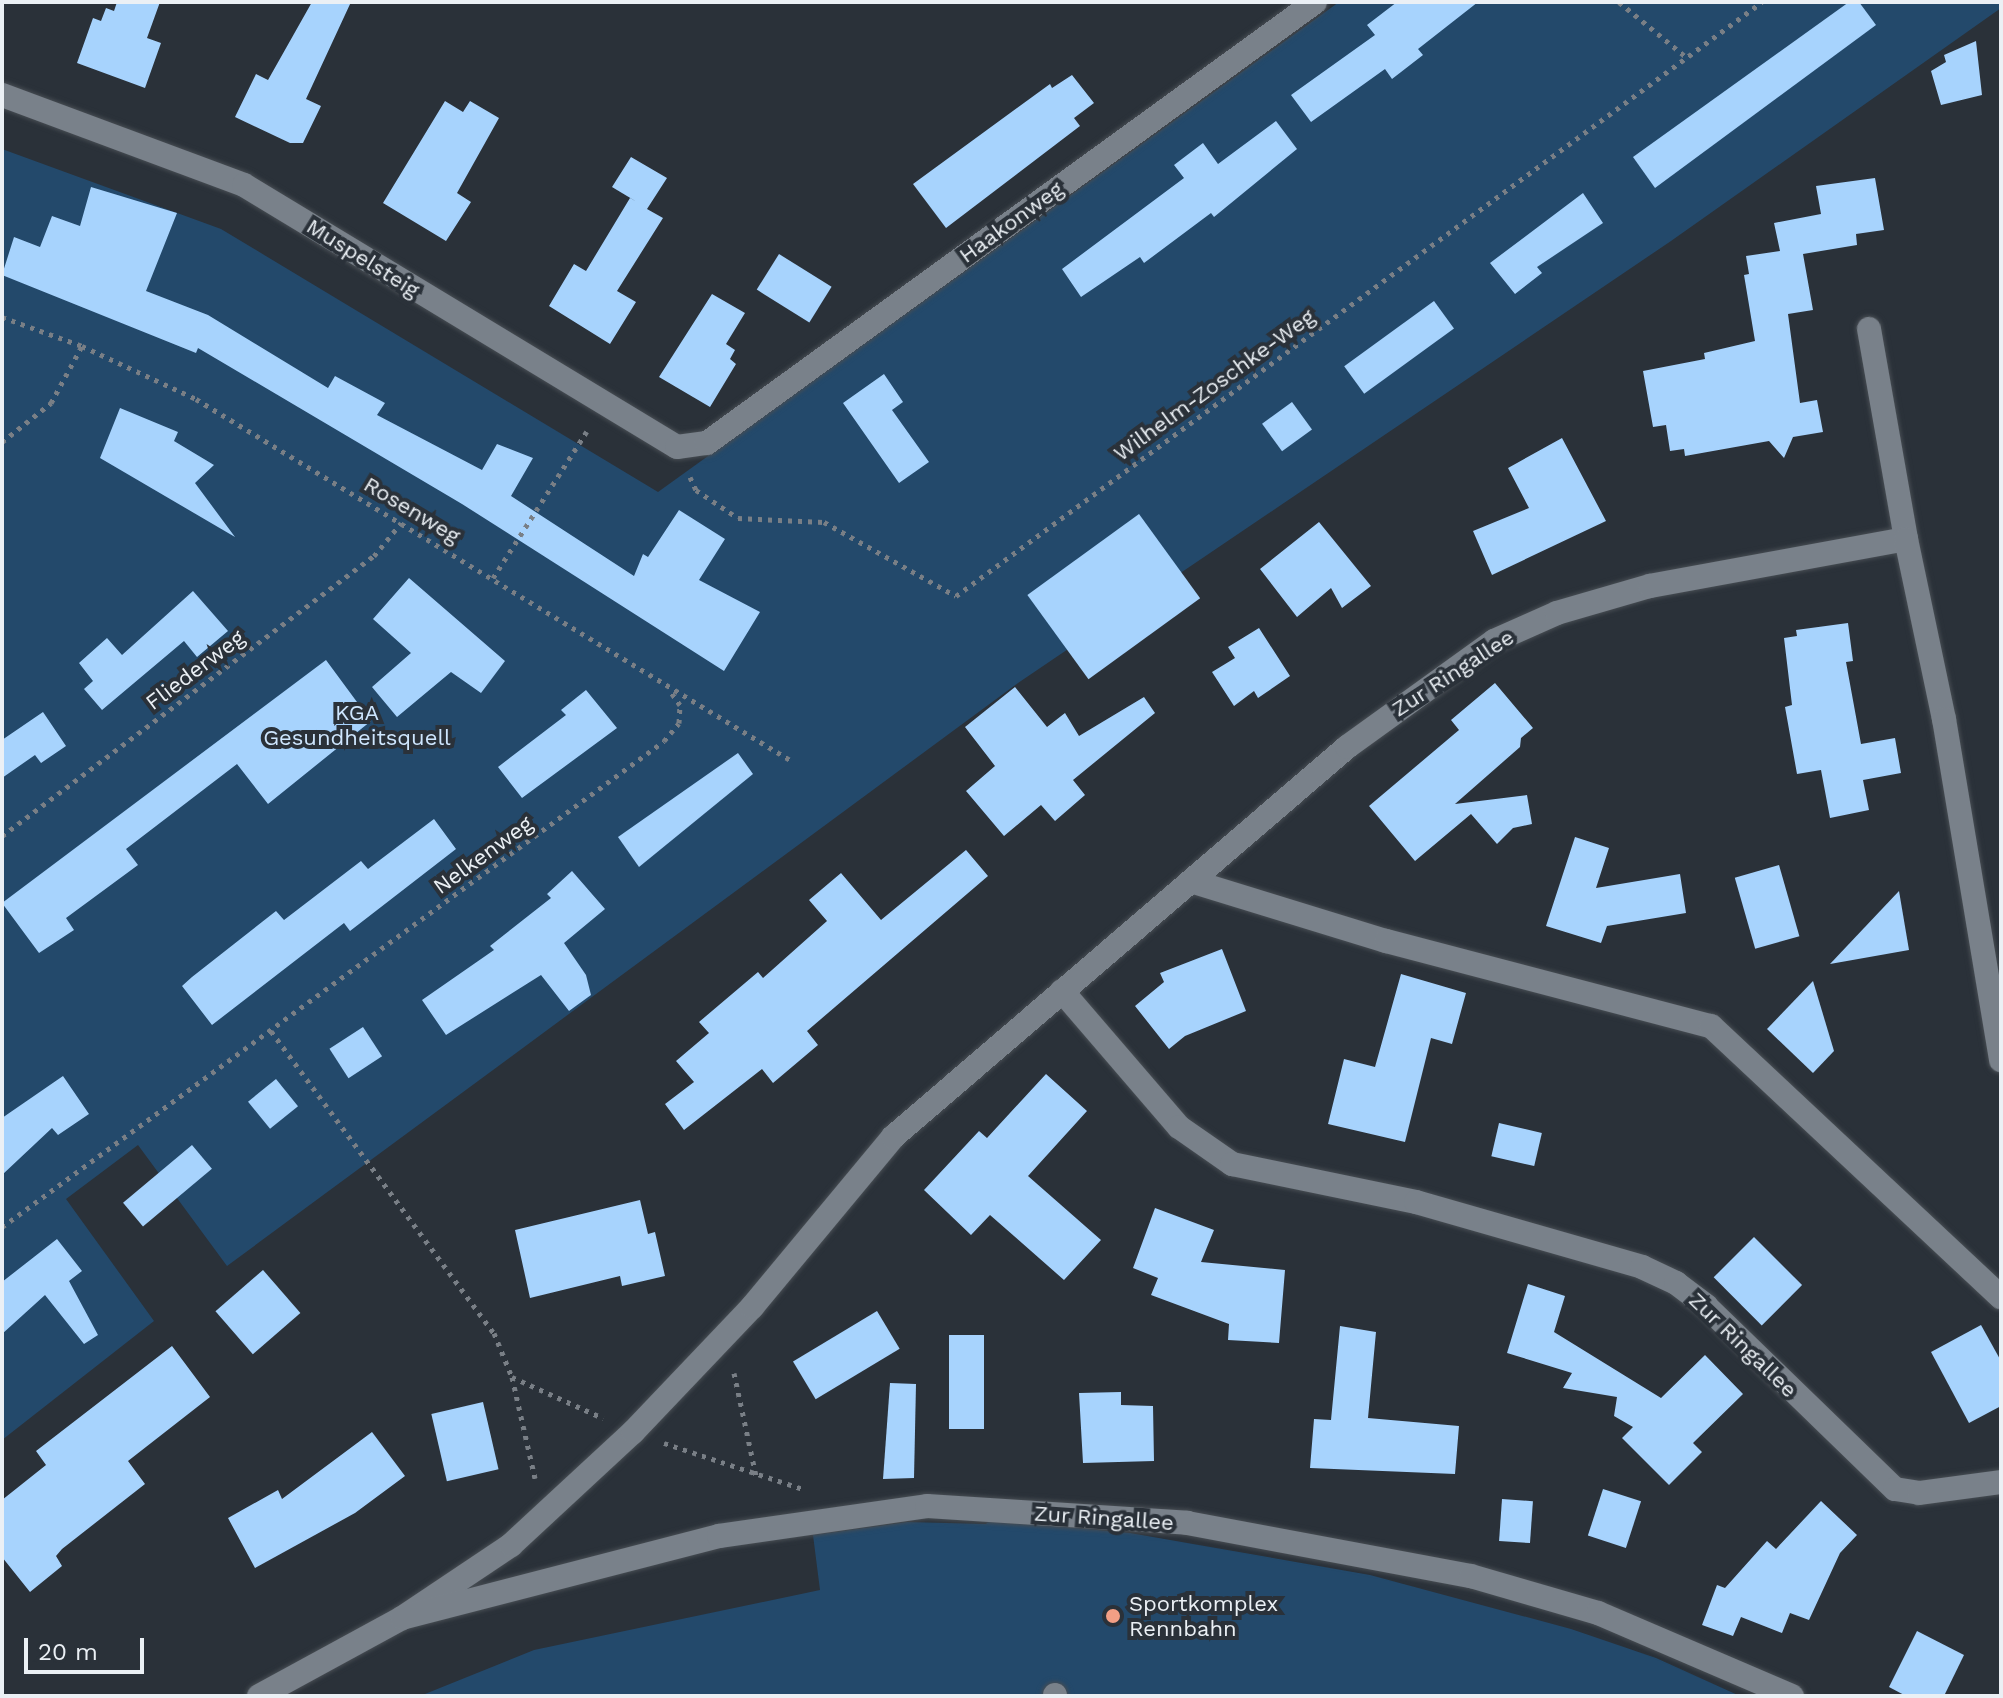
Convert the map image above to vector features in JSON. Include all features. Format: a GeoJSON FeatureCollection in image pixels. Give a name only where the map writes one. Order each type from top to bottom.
{"type":"FeatureCollection","features":[{"type":"Feature","properties":{"kind":"street","name":"Haakonweg"},"geometry":{"type":"LineString","coordinates":[[677,447],[707,443],[1315,2]]}},
{"type":"Feature","properties":{"kind":"street","name":"Muspelsteig"},"geometry":{"type":"LineString","coordinates":[[2,95],[244,185],[677,447]]}},
{"type":"Feature","properties":{"kind":"street"},"geometry":{"type":"LineString","coordinates":[[1869,329],[1906,539],[1944,719],[2001,1060]]}},
{"type":"Feature","properties":{"kind":"street","name":"Zur Ringallee"},"geometry":{"type":"LineString","coordinates":[[259,1696],[402,1618],[511,1545],[633,1432],[726,1335],[893,1137],[1194,882],[1347,747],[1494,641],[1557,613],[1650,586],[1906,539]]}},
{"type":"Feature","properties":{"kind":"street"},"geometry":{"type":"LineString","coordinates":[[1194,882],[1386,941],[1711,1026],[2001,1297]]}},
{"type":"Feature","properties":{"kind":"street","name":"Zur Ringallee"},"geometry":{"type":"LineString","coordinates":[[1062,991],[1179,1127],[1232,1164],[1416,1202],[1642,1267],[1676,1283],[1706,1306],[1895,1489],[1919,1493],[2001,1482]]}},
{"type":"Feature","properties":{"kind":"street","name":"Zur Ringallee"},"geometry":{"type":"LineString","coordinates":[[402,1618],[719,1536],[927,1506],[1187,1523],[1471,1576],[1598,1613],[1792,1696]]}},
{"type":"Feature","properties":{"kind":"path"},"geometry":{"type":"LineString","coordinates":[[1619,2],[1685,56]]}},
{"type":"Feature","properties":{"kind":"path","name":"Wilhelm-Zoschke-Weg"},"geometry":{"type":"LineString","coordinates":[[677,447],[696,490],[738,518],[824,522],[956,596],[1762,2]]}},
{"type":"Feature","properties":{"kind":"path","name":"Rosenweg"},"geometry":{"type":"LineString","coordinates":[[2,317],[82,346],[196,399],[790,760]]}},
{"type":"Feature","properties":{"kind":"path"},"geometry":{"type":"LineString","coordinates":[[2,442],[51,403],[82,346]]}},
{"type":"Feature","properties":{"kind":"path"},"geometry":{"type":"LineString","coordinates":[[493,578],[603,405]]}},
{"type":"Feature","properties":{"kind":"path","name":"Fliederweg"},"geometry":{"type":"LineString","coordinates":[[2,836],[374,556],[401,523]]}},
{"type":"Feature","properties":{"kind":"path","name":"Nelkenweg"},"geometry":{"type":"LineString","coordinates":[[2,1227],[664,741],[679,723],[680,705],[668,688]]}},
{"type":"Feature","properties":{"kind":"path"},"geometry":{"type":"LineString","coordinates":[[271,1031],[494,1333],[512,1377],[544,1514]]}},
{"type":"Feature","properties":{"kind":"path"},"geometry":{"type":"LineString","coordinates":[[726,1335],[756,1477]]}},
{"type":"Feature","properties":{"kind":"path"},"geometry":{"type":"LineString","coordinates":[[512,1377],[633,1432],[756,1477],[819,1493]]}},
{"type":"Feature","properties":{"kind":"green space","name":"KGA Gesundheitsquell"},"geometry":{"type":"Polygon","coordinates":[[[1339,2],[2001,2],[2001,8],[1671,241],[1018,683],[227,1266],[138,1145],[66,1199],[154,1321],[2,1440],[2,149],[221,229],[658,492],[1339,2]]]}},
{"type":"Feature","properties":{"kind":"green space","name":"Sportkomplex Rennbahn"},"geometry":{"type":"Polygon","coordinates":[[[990,1520],[1130,1533],[1370,1575],[1571,1629],[1656,1658],[1740,1696],[420,1696],[534,1650],[820,1590],[813,1535],[907,1522],[986,1524],[990,1520]]]}},
{"type":"Feature","properties":{"kind":"building"},"geometry":{"type":"Polygon","coordinates":[[[117,2],[160,2],[147,38],[161,43],[145,88],[77,63],[93,18],[101,21],[106,8],[114,11],[117,2]]]}},
{"type":"Feature","properties":{"kind":"building"},"geometry":{"type":"Polygon","coordinates":[[[312,2],[351,2],[306,99],[321,106],[303,143],[290,143],[235,117],[256,74],[268,80],[312,2]]]}},
{"type":"Feature","properties":{"kind":"building"},"geometry":{"type":"Polygon","coordinates":[[[1397,2],[1478,2],[1418,49],[1423,55],[1392,79],[1385,69],[1311,122],[1291,95],[1375,35],[1367,25],[1397,2]]]}},
{"type":"Feature","properties":{"kind":"building"},"geometry":{"type":"Polygon","coordinates":[[[1849,2],[1859,2],[1876,25],[1655,188],[1633,157],[1849,2]]]}},
{"type":"Feature","properties":{"kind":"building"},"geometry":{"type":"Polygon","coordinates":[[[1976,41],[1982,95],[1941,105],[1931,71],[1946,62],[1944,55],[1976,41]]]}},
{"type":"Feature","properties":{"kind":"building"},"geometry":{"type":"Polygon","coordinates":[[[1072,75],[1094,103],[1074,118],[1080,126],[946,228],[913,184],[1050,84],[1052,88],[1072,75]]]}},
{"type":"Feature","properties":{"kind":"building"},"geometry":{"type":"Polygon","coordinates":[[[445,101],[463,112],[470,101],[499,118],[457,193],[471,202],[446,241],[383,203],[445,101]]]}},
{"type":"Feature","properties":{"kind":"building"},"geometry":{"type":"Polygon","coordinates":[[[1276,121],[1297,149],[1214,217],[1211,213],[1144,263],[1140,257],[1081,297],[1062,269],[1184,178],[1174,165],[1203,143],[1218,164],[1276,121]]]}},
{"type":"Feature","properties":{"kind":"building"},"geometry":{"type":"Polygon","coordinates":[[[631,157],[667,178],[647,209],[663,218],[617,291],[636,302],[610,344],[549,306],[574,264],[586,271],[630,198],[637,202],[612,187],[631,157]]]}},
{"type":"Feature","properties":{"kind":"building"},"geometry":{"type":"Polygon","coordinates":[[[1875,178],[1884,230],[1856,234],[1857,245],[1803,254],[1813,310],[1788,314],[1800,403],[1817,400],[1823,432],[1793,437],[1784,458],[1769,441],[1685,456],[1684,449],[1670,451],[1666,425],[1653,427],[1643,371],[1705,359],[1704,353],[1755,341],[1744,275],[1749,274],[1746,256],[1780,251],[1774,223],[1821,214],[1816,186],[1875,178]]]}},
{"type":"Feature","properties":{"kind":"building"},"geometry":{"type":"Polygon","coordinates":[[[91,187],[177,213],[146,291],[208,315],[328,388],[335,376],[385,403],[377,415],[482,470],[497,444],[533,458],[511,496],[634,576],[643,554],[648,557],[679,510],[725,539],[699,580],[760,612],[724,671],[462,504],[198,348],[196,353],[2,275],[14,237],[40,247],[52,216],[80,226],[91,187]]]}},
{"type":"Feature","properties":{"kind":"building"},"geometry":{"type":"Polygon","coordinates":[[[1583,193],[1603,223],[1537,267],[1542,273],[1515,294],[1490,263],[1583,193]]]}},
{"type":"Feature","properties":{"kind":"building"},"geometry":{"type":"Polygon","coordinates":[[[779,254],[832,287],[809,322],[757,290],[779,254]]]}},
{"type":"Feature","properties":{"kind":"building"},"geometry":{"type":"Polygon","coordinates":[[[712,294],[745,313],[726,344],[735,350],[730,359],[736,364],[710,407],[659,377],[712,294]]]}},
{"type":"Feature","properties":{"kind":"building"},"geometry":{"type":"Polygon","coordinates":[[[1434,301],[1454,329],[1364,394],[1344,366],[1434,301]]]}},
{"type":"Feature","properties":{"kind":"building"},"geometry":{"type":"Polygon","coordinates":[[[884,374],[903,402],[892,410],[929,462],[899,483],[843,403],[884,374]]]}},
{"type":"Feature","properties":{"kind":"building"},"geometry":{"type":"Polygon","coordinates":[[[1292,402],[1312,430],[1282,451],[1262,424],[1292,402]]]}},
{"type":"Feature","properties":{"kind":"building"},"geometry":{"type":"Polygon","coordinates":[[[120,408],[178,432],[174,441],[214,465],[195,483],[235,537],[100,458],[120,408]]]}},
{"type":"Feature","properties":{"kind":"building"},"geometry":{"type":"Polygon","coordinates":[[[1562,438],[1606,521],[1492,575],[1473,531],[1529,508],[1508,468],[1562,438]]]}},
{"type":"Feature","properties":{"kind":"building"},"geometry":{"type":"Polygon","coordinates":[[[1139,514],[1200,598],[1088,679],[1027,595],[1139,514]]]}},
{"type":"Feature","properties":{"kind":"building"},"geometry":{"type":"Polygon","coordinates":[[[1319,522],[1371,586],[1342,608],[1331,588],[1297,617],[1260,569],[1319,522]]]}},
{"type":"Feature","properties":{"kind":"building"},"geometry":{"type":"Polygon","coordinates":[[[409,578],[505,661],[481,693],[451,672],[397,717],[372,687],[411,653],[373,619],[409,578]]]}},
{"type":"Feature","properties":{"kind":"building"},"geometry":{"type":"Polygon","coordinates":[[[193,591],[228,631],[197,657],[184,641],[102,710],[84,689],[93,681],[79,663],[107,638],[122,655],[193,591]]]}},
{"type":"Feature","properties":{"kind":"building"},"geometry":{"type":"Polygon","coordinates":[[[1848,623],[1853,661],[1846,662],[1861,744],[1895,738],[1901,773],[1863,780],[1869,810],[1830,818],[1821,770],[1797,774],[1785,707],[1792,705],[1784,638],[1797,636],[1796,630],[1848,623]]]}},
{"type":"Feature","properties":{"kind":"building"},"geometry":{"type":"Polygon","coordinates":[[[1259,628],[1290,676],[1258,698],[1254,691],[1234,706],[1212,672],[1235,658],[1228,647],[1259,628]]]}},
{"type":"Feature","properties":{"kind":"building"},"geometry":{"type":"Polygon","coordinates":[[[326,660],[371,721],[268,804],[237,764],[126,849],[138,865],[66,918],[74,930],[39,953],[2,903],[326,660]]]}},
{"type":"Feature","properties":{"kind":"building"},"geometry":{"type":"Polygon","coordinates":[[[1495,683],[1533,728],[1521,738],[1520,747],[1455,804],[1527,795],[1532,824],[1513,828],[1497,844],[1471,814],[1415,861],[1369,806],[1459,730],[1451,720],[1495,683]]]}},
{"type":"Feature","properties":{"kind":"building"},"geometry":{"type":"Polygon","coordinates":[[[1015,687],[1047,727],[1065,713],[1079,736],[1144,697],[1155,713],[1073,780],[1085,795],[1055,821],[1041,805],[1004,836],[966,791],[995,766],[965,727],[1015,687]]]}},
{"type":"Feature","properties":{"kind":"building"},"geometry":{"type":"Polygon","coordinates":[[[586,690],[617,728],[522,798],[498,767],[566,715],[561,710],[586,690]]]}},
{"type":"Feature","properties":{"kind":"building"},"geometry":{"type":"Polygon","coordinates":[[[43,712],[66,746],[41,763],[35,755],[2,778],[2,740],[43,712]]]}},
{"type":"Feature","properties":{"kind":"building"},"geometry":{"type":"Polygon","coordinates":[[[738,753],[753,774],[639,867],[618,837],[738,753]]]}},
{"type":"Feature","properties":{"kind":"building"},"geometry":{"type":"Polygon","coordinates":[[[434,819],[456,849],[350,931],[344,923],[212,1025],[182,986],[276,911],[284,920],[361,861],[368,869],[434,819]]]}},
{"type":"Feature","properties":{"kind":"building"},"geometry":{"type":"Polygon","coordinates":[[[1575,837],[1609,848],[1596,888],[1680,874],[1686,913],[1607,926],[1601,943],[1546,926],[1575,837]]]}},
{"type":"Feature","properties":{"kind":"building"},"geometry":{"type":"Polygon","coordinates":[[[966,850],[988,876],[807,1031],[818,1045],[773,1083],[762,1069],[684,1130],[665,1104],[694,1082],[676,1061],[709,1033],[699,1022],[758,972],[763,978],[827,921],[809,900],[841,873],[881,920],[966,850]]]}},
{"type":"Feature","properties":{"kind":"building"},"geometry":{"type":"Polygon","coordinates":[[[1779,865],[1799,936],[1755,949],[1735,878],[1779,865]]]}},
{"type":"Feature","properties":{"kind":"building"},"geometry":{"type":"Polygon","coordinates":[[[572,871],[605,909],[564,943],[586,975],[591,995],[569,1011],[541,975],[446,1035],[422,1000],[494,950],[490,946],[551,898],[547,894],[572,871]]]}},
{"type":"Feature","properties":{"kind":"building"},"geometry":{"type":"Polygon","coordinates":[[[1899,891],[1909,950],[1830,964],[1899,891]]]}},
{"type":"Feature","properties":{"kind":"building"},"geometry":{"type":"Polygon","coordinates":[[[1222,949],[1246,1011],[1185,1036],[1169,1049],[1135,1006],[1164,982],[1160,973],[1222,949]]]}},
{"type":"Feature","properties":{"kind":"building"},"geometry":{"type":"Polygon","coordinates":[[[1401,974],[1466,993],[1452,1044],[1431,1038],[1405,1142],[1328,1124],[1344,1059],[1375,1067],[1401,974]]]}},
{"type":"Feature","properties":{"kind":"building"},"geometry":{"type":"Polygon","coordinates":[[[1813,981],[1834,1051],[1813,1073],[1767,1029],[1813,981]]]}},
{"type":"Feature","properties":{"kind":"building"},"geometry":{"type":"Polygon","coordinates":[[[363,1027],[382,1056],[349,1078],[329,1049],[363,1027]]]}},
{"type":"Feature","properties":{"kind":"building"},"geometry":{"type":"Polygon","coordinates":[[[1046,1074],[1087,1111],[1028,1176],[1101,1240],[1064,1280],[990,1215],[971,1235],[924,1190],[979,1131],[987,1138],[1046,1074]]]}},
{"type":"Feature","properties":{"kind":"building"},"geometry":{"type":"Polygon","coordinates":[[[63,1076],[89,1114],[58,1135],[52,1128],[2,1175],[2,1118],[63,1076]]]}},
{"type":"Feature","properties":{"kind":"building"},"geometry":{"type":"Polygon","coordinates":[[[276,1079],[298,1106],[270,1129],[248,1102],[276,1079]]]}},
{"type":"Feature","properties":{"kind":"building"},"geometry":{"type":"Polygon","coordinates":[[[1499,1123],[1542,1133],[1534,1166],[1491,1156],[1499,1123]]]}},
{"type":"Feature","properties":{"kind":"building"},"geometry":{"type":"Polygon","coordinates":[[[192,1145],[212,1169],[143,1227],[123,1203],[192,1145]]]}},
{"type":"Feature","properties":{"kind":"building"},"geometry":{"type":"Polygon","coordinates":[[[640,1200],[648,1234],[655,1232],[665,1276],[622,1286],[620,1276],[530,1298],[515,1230],[640,1200]]]}},
{"type":"Feature","properties":{"kind":"building"},"geometry":{"type":"Polygon","coordinates":[[[1155,1208],[1214,1230],[1201,1262],[1285,1270],[1279,1343],[1228,1340],[1229,1324],[1151,1295],[1158,1278],[1133,1268],[1155,1208]]]}},
{"type":"Feature","properties":{"kind":"building"},"geometry":{"type":"Polygon","coordinates":[[[1754,1237],[1802,1285],[1762,1325],[1714,1277],[1754,1237]]]}},
{"type":"Feature","properties":{"kind":"building"},"geometry":{"type":"Polygon","coordinates":[[[57,1239],[82,1271],[69,1281],[98,1335],[84,1344],[45,1295],[2,1334],[2,1282],[57,1239]]]}},
{"type":"Feature","properties":{"kind":"building"},"geometry":{"type":"Polygon","coordinates":[[[263,1270],[300,1313],[253,1354],[215,1311],[263,1270]]]}},
{"type":"Feature","properties":{"kind":"building"},"geometry":{"type":"Polygon","coordinates":[[[1528,1284],[1565,1296],[1554,1332],[1661,1398],[1705,1355],[1743,1394],[1693,1443],[1702,1452],[1669,1485],[1622,1438],[1633,1427],[1614,1416],[1617,1397],[1563,1388],[1572,1373],[1507,1353],[1528,1284]]]}},
{"type":"Feature","properties":{"kind":"building"},"geometry":{"type":"Polygon","coordinates":[[[877,1311],[900,1349],[816,1399],[793,1361],[877,1311]]]}},
{"type":"Feature","properties":{"kind":"building"},"geometry":{"type":"Polygon","coordinates":[[[1981,1325],[2001,1361],[2001,1406],[1969,1423],[1931,1352],[1981,1325]]]}},
{"type":"Feature","properties":{"kind":"building"},"geometry":{"type":"Polygon","coordinates":[[[1340,1326],[1376,1332],[1368,1418],[1459,1426],[1455,1474],[1310,1468],[1314,1419],[1331,1420],[1340,1326]]]}},
{"type":"Feature","properties":{"kind":"building"},"geometry":{"type":"Polygon","coordinates":[[[949,1335],[984,1335],[984,1429],[949,1429],[949,1335]]]}},
{"type":"Feature","properties":{"kind":"building"},"geometry":{"type":"Polygon","coordinates":[[[172,1346],[210,1397],[128,1461],[145,1484],[62,1549],[56,1556],[62,1566],[30,1592],[2,1557],[2,1500],[46,1465],[36,1451],[172,1346]]]}},
{"type":"Feature","properties":{"kind":"building"},"geometry":{"type":"Polygon","coordinates":[[[890,1383],[916,1384],[914,1478],[883,1479],[890,1383]]]}},
{"type":"Feature","properties":{"kind":"building"},"geometry":{"type":"Polygon","coordinates":[[[1121,1392],[1121,1405],[1153,1406],[1154,1461],[1083,1463],[1079,1393],[1121,1392]]]}},
{"type":"Feature","properties":{"kind":"building"},"geometry":{"type":"Polygon","coordinates":[[[483,1402],[499,1469],[447,1481],[431,1414],[483,1402]]]}},
{"type":"Feature","properties":{"kind":"building"},"geometry":{"type":"Polygon","coordinates":[[[372,1432],[405,1476],[355,1513],[255,1568],[228,1518],[278,1490],[282,1499],[372,1432]]]}},
{"type":"Feature","properties":{"kind":"building"},"geometry":{"type":"Polygon","coordinates":[[[1603,1489],[1641,1501],[1626,1548],[1588,1536],[1603,1489]]]}},
{"type":"Feature","properties":{"kind":"building"},"geometry":{"type":"Polygon","coordinates":[[[1502,1499],[1533,1501],[1530,1543],[1499,1541],[1502,1499]]]}},
{"type":"Feature","properties":{"kind":"building"},"geometry":{"type":"Polygon","coordinates":[[[1821,1501],[1857,1535],[1840,1553],[1809,1620],[1790,1613],[1782,1633],[1741,1617],[1733,1636],[1702,1625],[1717,1585],[1725,1588],[1767,1541],[1776,1549],[1821,1501]]]}},
{"type":"Feature","properties":{"kind":"building"},"geometry":{"type":"Polygon","coordinates":[[[1917,1631],[1964,1655],[1944,1696],[1906,1696],[1889,1687],[1917,1631]]]}},
{"type":"Feature","properties":{"kind":"place","name":"Sportkomplex Rennbahn"},"geometry":{"type":"Point","coordinates":[1113,1616]}}]}
